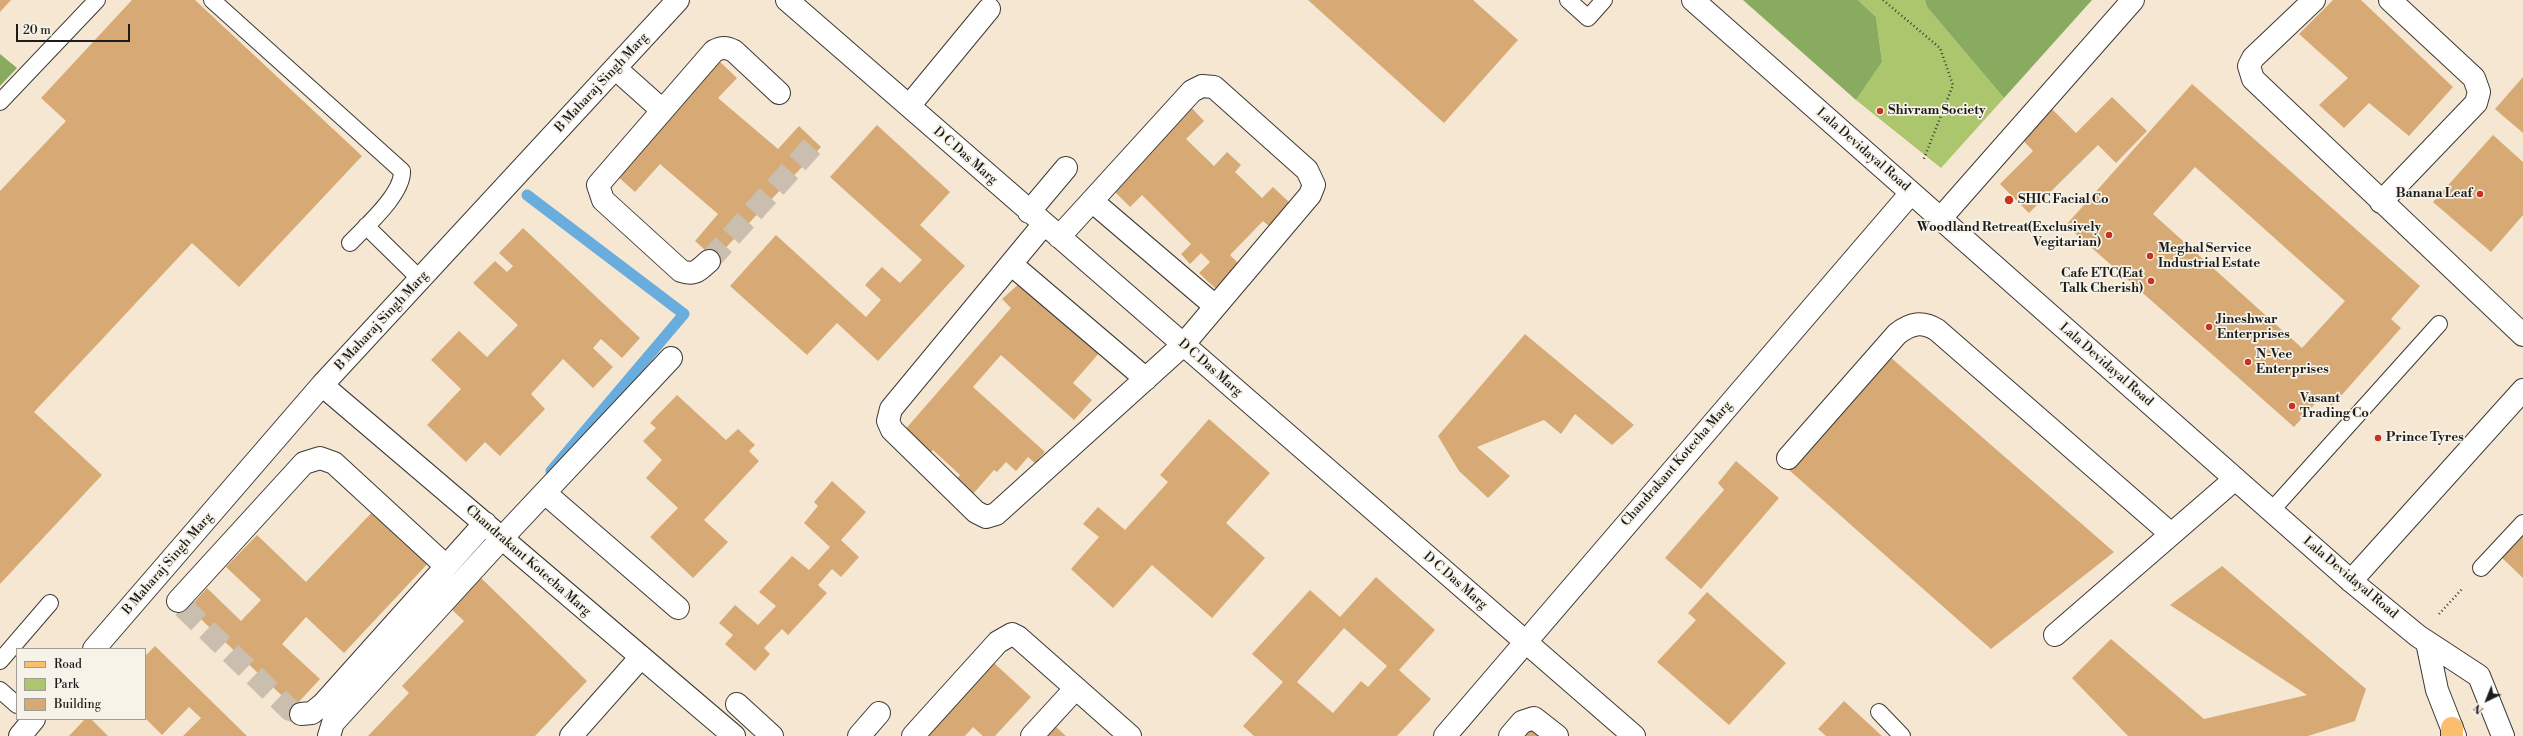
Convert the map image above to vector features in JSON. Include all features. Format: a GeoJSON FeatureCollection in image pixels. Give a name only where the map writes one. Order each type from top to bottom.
{"type":"FeatureCollection","features":[{"type":"Feature","properties":{"kind":"street","name":"B Maharaj Singh Marg"},"geometry":{"type":"LineString","coordinates":[[95,648],[322,385],[678,0]]}},
{"type":"Feature","properties":{"kind":"street","name":"D C Das Marg"},"geometry":{"type":"LineString","coordinates":[[787,0],[1634,736]]}},
{"type":"Feature","properties":{"kind":"street","name":"Lala Devidayal Road"},"geometry":{"type":"LineString","coordinates":[[1693,0],[2351,581],[2423,639],[2480,676],[2503,736]]}},
{"type":"Feature","properties":{"kind":"street"},"geometry":{"type":"LineString","coordinates":[[1940,219],[2133,0]]}},
{"type":"Feature","properties":{"kind":"street"},"geometry":{"type":"LineString","coordinates":[[2314,0],[2253,58],[2249,66],[2253,79],[2523,335]]}},
{"type":"Feature","properties":{"kind":"street"},"geometry":{"type":"LineString","coordinates":[[2382,202],[2476,104],[2479,92],[2474,78],[2390,0]]}},
{"type":"Feature","properties":{"kind":"street"},"geometry":{"type":"LineString","coordinates":[[909,106],[989,9]]}},
{"type":"Feature","properties":{"kind":"street"},"geometry":{"type":"LineString","coordinates":[[709,261],[697,273],[688,274],[681,271],[603,200],[598,192],[598,185],[602,178],[714,51],[720,48],[734,52],[779,93]]}},
{"type":"Feature","properties":{"kind":"street"},"geometry":{"type":"LineString","coordinates":[[615,68],[662,110]]}},
{"type":"Feature","properties":{"kind":"street"},"geometry":{"type":"LineString","coordinates":[[1044,224],[1092,201],[1192,91],[1202,86],[1214,87],[1307,170],[1314,185],[1310,195],[1183,345],[996,514],[986,517],[976,512],[892,430],[888,421],[891,409],[1044,224],[1066,168]]}},
{"type":"Feature","properties":{"kind":"street","name":"Chandrakant Kotecha Marg"},"geometry":{"type":"LineString","coordinates":[[1445,736],[1524,641],[1911,193]]}},
{"type":"Feature","properties":{"kind":"street"},"geometry":{"type":"LineString","coordinates":[[1092,201],[1215,306]]}},
{"type":"Feature","properties":{"kind":"street"},"geometry":{"type":"LineString","coordinates":[[1011,264],[1146,379]]}},
{"type":"Feature","properties":{"kind":"street"},"geometry":{"type":"LineString","coordinates":[[1788,458],[1897,334],[1906,327],[1918,323],[1926,324],[1938,330],[2171,534]]}},
{"type":"Feature","properties":{"kind":"street"},"geometry":{"type":"LineString","coordinates":[[329,736],[333,723],[502,538],[671,358]]}},
{"type":"Feature","properties":{"kind":"street","name":"Chandrakant Kotecha Marg"},"geometry":{"type":"LineString","coordinates":[[322,385],[727,730]]}},
{"type":"Feature","properties":{"kind":"street"},"geometry":{"type":"LineString","coordinates":[[2351,581],[2523,390]]}},
{"type":"Feature","properties":{"kind":"street"},"geometry":{"type":"LineString","coordinates":[[154,579],[180,604],[304,463],[320,458],[334,463],[446,566]]}},
{"type":"Feature","properties":{"kind":"street"},"geometry":{"type":"LineString","coordinates":[[2055,635],[2235,479]]}},
{"type":"Feature","properties":{"kind":"street"},"geometry":{"type":"LineString","coordinates":[[545,493],[678,608]]}},
{"type":"Feature","properties":{"kind":"street"},"geometry":{"type":"LineString","coordinates":[[302,714],[312,712],[324,704],[485,523]]}},
{"type":"Feature","properties":{"kind":"street"},"geometry":{"type":"LineString","coordinates":[[913,736],[998,642],[1012,634],[1018,637],[1130,736]]}},
{"type":"Feature","properties":{"kind":"street"},"geometry":{"type":"LineString","coordinates":[[2423,639],[2437,690],[2453,733]]}},
{"type":"Feature","properties":{"kind":"street"},"geometry":{"type":"LineString","coordinates":[[571,736],[641,658]]}},
{"type":"Feature","properties":{"kind":"street"},"geometry":{"type":"LineString","coordinates":[[1032,736],[1076,688]]}},
{"type":"Feature","properties":{"kind":"street"},"geometry":{"type":"LineString","coordinates":[[727,730],[739,701],[772,736]]}},
{"type":"Feature","properties":{"kind":"street"},"geometry":{"type":"LineString","coordinates":[[859,736],[879,713]]}},
{"type":"Feature","properties":{"kind":"street"},"geometry":{"type":"LineString","coordinates":[[1510,736],[1522,722],[1534,718],[1557,736]]}},
{"type":"Feature","properties":{"kind":"lane"},"geometry":{"type":"LineString","coordinates":[[0,102],[97,0]]}},
{"type":"Feature","properties":{"kind":"lane"},"geometry":{"type":"LineString","coordinates":[[212,0],[402,171],[402,180],[397,191],[350,243]]}},
{"type":"Feature","properties":{"kind":"lane"},"geometry":{"type":"LineString","coordinates":[[1568,0],[1588,18],[1604,0]]}},
{"type":"Feature","properties":{"kind":"lane"},"geometry":{"type":"LineString","coordinates":[[366,226],[420,279]]}},
{"type":"Feature","properties":{"kind":"lane"},"geometry":{"type":"LineString","coordinates":[[2271,511],[2438,324]]}},
{"type":"Feature","properties":{"kind":"lane"},"geometry":{"type":"LineString","coordinates":[[2481,568],[2523,523]]}},
{"type":"Feature","properties":{"kind":"lane"},"geometry":{"type":"LineString","coordinates":[[0,661],[50,604]]}},
{"type":"Feature","properties":{"kind":"lane"},"geometry":{"type":"LineString","coordinates":[[0,690],[16,704]]}},
{"type":"Feature","properties":{"kind":"lane"},"geometry":{"type":"LineString","coordinates":[[1879,712],[1902,736]]}},
{"type":"Feature","properties":{"kind":"path"},"geometry":{"type":"LineString","coordinates":[[1883,0],[1940,48],[1952,85],[1911,193]]}},
{"type":"Feature","properties":{"kind":"path"},"geometry":{"type":"LineString","coordinates":[[2423,639],[2481,568]]}},
{"type":"Feature","properties":{"kind":"green space"},"geometry":{"type":"Polygon","coordinates":[[[1743,0],[1858,0],[1876,17],[1882,62],[1856,100],[1743,0]]]}},
{"type":"Feature","properties":{"kind":"green space"},"geometry":{"type":"Polygon","coordinates":[[[1858,0],[1925,0],[1927,7],[2004,98],[1941,168],[1856,100],[1882,62],[1876,17],[1858,0]]]}},
{"type":"Feature","properties":{"kind":"green space"},"geometry":{"type":"Polygon","coordinates":[[[1925,0],[2092,0],[2004,98],[1927,7],[1925,0]]]}},
{"type":"Feature","properties":{"kind":"green space"},"geometry":{"type":"Polygon","coordinates":[[[0,54],[17,68],[0,86],[0,54]]]}},
{"type":"Feature","properties":{"kind":"building"},"geometry":{"type":"Polygon","coordinates":[[[0,0],[11,0],[0,12],[0,0]]]}},
{"type":"Feature","properties":{"kind":"building"},"geometry":{"type":"Polygon","coordinates":[[[132,0],[195,0],[362,156],[239,287],[192,243],[34,412],[102,475],[0,584],[0,191],[66,121],[41,98],[132,0]]]}},
{"type":"Feature","properties":{"kind":"building"},"geometry":{"type":"Polygon","coordinates":[[[1308,0],[1473,0],[1518,40],[1444,123],[1308,0]]]}},
{"type":"Feature","properties":{"kind":"building"},"geometry":{"type":"Polygon","coordinates":[[[2333,0],[2361,0],[2453,87],[2409,136],[2369,103],[2344,128],[2319,105],[2348,78],[2299,34],[2333,0]]]}},
{"type":"Feature","properties":{"kind":"building"},"geometry":{"type":"Polygon","coordinates":[[[717,59],[737,78],[718,98],[778,149],[799,126],[821,147],[715,259],[695,241],[718,214],[660,164],[635,192],[616,175],[717,59]]]}},
{"type":"Feature","properties":{"kind":"building"},"geometry":{"type":"Polygon","coordinates":[[[2523,77],[2523,133],[2495,109],[2523,77]]]}},
{"type":"Feature","properties":{"kind":"building","name":"Meghal Service Industrial Estate"},"geometry":{"type":"Polygon","coordinates":[[[2192,84],[2420,286],[2391,319],[2401,328],[2332,406],[2322,396],[2294,427],[2066,225],[2192,84]],[[2195,167],[2153,214],[2302,348],[2345,301],[2195,167]]]}},
{"type":"Feature","properties":{"kind":"building"},"geometry":{"type":"Polygon","coordinates":[[[2112,97],[2147,131],[2116,163],[2098,145],[2029,213],[2000,184],[2033,151],[2019,136],[2049,106],[2076,133],[2112,97]]]}},
{"type":"Feature","properties":{"kind":"building"},"geometry":{"type":"Polygon","coordinates":[[[1189,105],[1204,121],[1186,139],[1214,166],[1227,152],[1241,165],[1235,172],[1262,198],[1273,187],[1290,203],[1269,226],[1263,221],[1230,255],[1239,264],[1216,289],[1199,273],[1210,262],[1201,253],[1190,264],[1181,254],[1191,244],[1142,195],[1130,207],[1109,186],[1189,105]]]}},
{"type":"Feature","properties":{"kind":"building"},"geometry":{"type":"Polygon","coordinates":[[[877,125],[950,192],[920,225],[965,266],[878,361],[837,323],[807,355],[730,286],[776,235],[866,317],[881,300],[865,285],[882,267],[900,283],[922,260],[830,177],[877,125]]]}},
{"type":"Feature","properties":{"kind":"building"},"geometry":{"type":"Polygon","coordinates":[[[2493,135],[2523,162],[2523,215],[2491,252],[2433,202],[2493,135]]]}},
{"type":"Feature","properties":{"kind":"building"},"geometry":{"type":"Polygon","coordinates":[[[523,228],[640,338],[622,358],[601,339],[593,348],[613,367],[593,388],[563,359],[531,394],[545,409],[500,456],[485,442],[466,462],[427,425],[461,389],[431,360],[459,331],[487,357],[518,325],[473,283],[495,261],[507,272],[513,266],[499,253],[523,228]]]}},
{"type":"Feature","properties":{"kind":"building"},"geometry":{"type":"Polygon","coordinates":[[[1021,282],[1100,352],[1073,383],[1092,400],[1074,420],[1001,355],[973,387],[1045,452],[1035,463],[1028,457],[1016,471],[1006,462],[997,472],[994,470],[972,495],[955,481],[960,475],[933,450],[928,455],[903,432],[1011,308],[1002,299],[1021,282]]]}},
{"type":"Feature","properties":{"kind":"building"},"geometry":{"type":"Polygon","coordinates":[[[1525,334],[1634,425],[1612,445],[1575,414],[1561,434],[1544,420],[1477,447],[1510,476],[1488,498],[1459,471],[1438,436],[1525,334]]]}},
{"type":"Feature","properties":{"kind":"building"},"geometry":{"type":"Polygon","coordinates":[[[1889,356],[2114,552],[1991,649],[1789,470],[1889,356]]]}},
{"type":"Feature","properties":{"kind":"building"},"geometry":{"type":"Polygon","coordinates":[[[677,395],[726,440],[738,429],[755,445],[749,451],[759,461],[704,520],[728,542],[693,578],[650,537],[678,508],[646,478],[662,460],[643,441],[656,428],[650,423],[677,395]]]}},
{"type":"Feature","properties":{"kind":"building"},"geometry":{"type":"Polygon","coordinates":[[[1209,419],[1270,473],[1226,523],[1265,558],[1212,618],[1152,565],[1113,608],[1071,569],[1099,537],[1083,524],[1098,507],[1125,530],[1168,482],[1160,475],[1209,419]]]}},
{"type":"Feature","properties":{"kind":"building"},"geometry":{"type":"Polygon","coordinates":[[[1736,461],[1779,498],[1701,589],[1665,558],[1724,490],[1718,483],[1736,461]]]}},
{"type":"Feature","properties":{"kind":"building"},"geometry":{"type":"Polygon","coordinates":[[[832,481],[866,512],[841,540],[859,557],[841,577],[832,569],[818,585],[827,593],[788,635],[782,629],[764,648],[770,654],[755,671],[725,644],[733,635],[719,623],[735,605],[758,625],[776,606],[759,592],[792,556],[809,570],[830,547],[804,523],[818,506],[814,502],[832,481]]]}},
{"type":"Feature","properties":{"kind":"building"},"geometry":{"type":"Polygon","coordinates":[[[376,508],[431,560],[344,653],[306,617],[282,644],[320,679],[294,707],[189,608],[207,588],[241,621],[261,600],[226,567],[257,535],[306,582],[376,508]]]}},
{"type":"Feature","properties":{"kind":"building"},"geometry":{"type":"Polygon","coordinates":[[[2523,530],[2523,578],[2499,555],[2523,530]]]}},
{"type":"Feature","properties":{"kind":"building"},"geometry":{"type":"Polygon","coordinates":[[[2222,566],[2366,689],[2355,721],[2308,736],[2128,736],[2072,678],[2111,639],[2204,719],[2307,695],[2170,605],[2222,566]]]}},
{"type":"Feature","properties":{"kind":"building"},"geometry":{"type":"Polygon","coordinates":[[[480,577],[587,681],[535,736],[368,736],[409,693],[402,686],[464,621],[450,608],[480,577]]]}},
{"type":"Feature","properties":{"kind":"building"},"geometry":{"type":"Polygon","coordinates":[[[1376,577],[1435,630],[1399,670],[1431,699],[1397,736],[1254,736],[1243,726],[1283,682],[1252,654],[1310,590],[1340,617],[1376,577]],[[1344,628],[1297,682],[1333,713],[1361,681],[1368,687],[1387,666],[1344,628]]]}},
{"type":"Feature","properties":{"kind":"building"},"geometry":{"type":"Polygon","coordinates":[[[1707,592],[1786,663],[1729,725],[1657,662],[1696,620],[1688,613],[1707,592]]]}},
{"type":"Feature","properties":{"kind":"building"},"geometry":{"type":"Polygon","coordinates":[[[155,646],[247,736],[183,736],[201,718],[189,707],[162,735],[146,719],[146,655],[155,646]]]}},
{"type":"Feature","properties":{"kind":"building"},"geometry":{"type":"Polygon","coordinates":[[[994,663],[1031,697],[995,736],[983,736],[973,727],[965,736],[927,736],[994,663]]]}},
{"type":"Feature","properties":{"kind":"building"},"geometry":{"type":"Polygon","coordinates":[[[1844,701],[1882,736],[1826,736],[1818,729],[1844,701]]]}},
{"type":"Feature","properties":{"kind":"building"},"geometry":{"type":"Polygon","coordinates":[[[84,720],[92,720],[108,736],[69,736],[84,720]]]}},
{"type":"Feature","properties":{"kind":"building"},"geometry":{"type":"Polygon","coordinates":[[[1534,722],[1549,736],[1527,736],[1524,733],[1534,722]]]}},
{"type":"Feature","properties":{"kind":"building"},"geometry":{"type":"Polygon","coordinates":[[[1055,726],[1066,736],[1046,736],[1055,726]]]}},
{"type":"Feature","properties":{"kind":"waterway"},"geometry":{"type":"LineString","coordinates":[[527,195],[684,314],[551,471]]}},
{"type":"Feature","properties":{"kind":"tunnel"},"geometry":{"type":"LineString","coordinates":[[709,261],[819,139]]}},
{"type":"Feature","properties":{"kind":"tunnel"},"geometry":{"type":"LineString","coordinates":[[183,607],[290,710],[301,714]]}},
{"type":"Feature","properties":{"kind":"place","name":"Shivram Society"},"geometry":{"type":"Point","coordinates":[1880,111]}},
{"type":"Feature","properties":{"kind":"place","name":"Banana Leaf"},"geometry":{"type":"Point","coordinates":[2480,194]}},
{"type":"Feature","properties":{"kind":"place","name":"SHIC Facial Co"},"geometry":{"type":"Point","coordinates":[2009,200]}},
{"type":"Feature","properties":{"kind":"place","name":"Woodland Retreat(Exclusively Vegitarian)"},"geometry":{"type":"Point","coordinates":[2109,235]}},
{"type":"Feature","properties":{"kind":"place","name":"Meghal Service Industrial Estate"},"geometry":{"type":"Point","coordinates":[2150,256]}},
{"type":"Feature","properties":{"kind":"place","name":"Cafe ETC(Eat Talk Cherish)"},"geometry":{"type":"Point","coordinates":[2151,281]}},
{"type":"Feature","properties":{"kind":"place","name":"Jineshwar Enterprises"},"geometry":{"type":"Point","coordinates":[2209,327]}},
{"type":"Feature","properties":{"kind":"place","name":"N-Vee Enterprises"},"geometry":{"type":"Point","coordinates":[2248,362]}},
{"type":"Feature","properties":{"kind":"place","name":"Vasant Trading Co"},"geometry":{"type":"Point","coordinates":[2292,406]}},
{"type":"Feature","properties":{"kind":"place","name":"Prince Tyres"},"geometry":{"type":"Point","coordinates":[2378,438]}}]}
